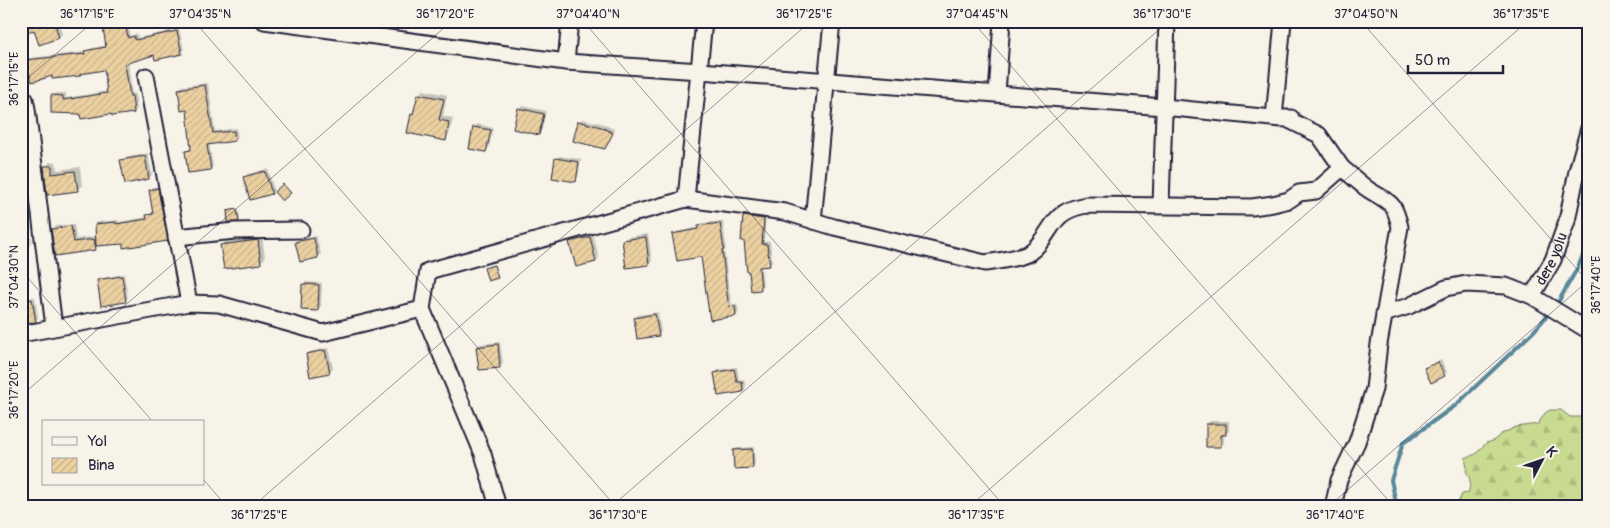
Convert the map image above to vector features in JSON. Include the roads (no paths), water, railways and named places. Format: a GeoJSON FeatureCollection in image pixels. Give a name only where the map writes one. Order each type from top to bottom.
{"type":"FeatureCollection","features":[{"type":"Feature","properties":{"kind":"street"},"geometry":{"type":"LineString","coordinates":[[264,21],[566,62],[1164,107],[1281,119],[1319,135],[1342,168],[1368,190],[1392,204],[1400,227],[1379,344],[1378,370],[1372,398],[1357,442],[1339,480],[1333,507]]}},
{"type":"Feature","properties":{"kind":"street"},"geometry":{"type":"LineString","coordinates":[[566,62],[570,21]]}},
{"type":"Feature","properties":{"kind":"street"},"geometry":{"type":"LineString","coordinates":[[686,199],[704,21]]}},
{"type":"Feature","properties":{"kind":"street"},"geometry":{"type":"LineString","coordinates":[[813,221],[832,21]]}},
{"type":"Feature","properties":{"kind":"street"},"geometry":{"type":"LineString","coordinates":[[997,94],[1002,21]]}},
{"type":"Feature","properties":{"kind":"street"},"geometry":{"type":"LineString","coordinates":[[1161,205],[1167,21]]}},
{"type":"Feature","properties":{"kind":"street"},"geometry":{"type":"LineString","coordinates":[[1281,119],[1283,21]]}},
{"type":"Feature","properties":{"kind":"street"},"geometry":{"type":"LineString","coordinates":[[146,76],[189,303]]}},
{"type":"Feature","properties":{"kind":"street"},"geometry":{"type":"LineString","coordinates":[[21,96],[25,99],[27,110],[28,168],[54,327]]}},
{"type":"Feature","properties":{"kind":"street","name":"dere yolu"},"geometry":{"type":"LineString","coordinates":[[1384,314],[1409,306],[1446,288],[1466,284],[1506,286],[1532,296],[1553,260],[1567,220],[1577,171],[1589,128]]}},
{"type":"Feature","properties":{"kind":"street"},"geometry":{"type":"LineString","coordinates":[[498,507],[483,454],[422,309],[428,271],[686,199],[785,212],[834,228],[984,263],[997,262],[1027,255],[1040,244],[1055,220],[1073,208],[1086,205],[1252,207],[1274,204],[1289,200],[1299,192],[1316,191],[1342,168]]}},
{"type":"Feature","properties":{"kind":"street"},"geometry":{"type":"LineString","coordinates":[[176,236],[235,231],[300,230]]}},
{"type":"Feature","properties":{"kind":"street"},"geometry":{"type":"LineString","coordinates":[[1532,296],[1589,331]]}},
{"type":"Feature","properties":{"kind":"street"},"geometry":{"type":"LineString","coordinates":[[21,334],[189,303],[219,304],[323,333],[422,309]]}},
{"type":"Feature","properties":{"kind":"waterway"},"geometry":{"type":"LineString","coordinates":[[1556,306],[1578,267],[1589,241]]}},
{"type":"Feature","properties":{"kind":"waterway"},"geometry":{"type":"LineString","coordinates":[[1397,507],[1391,480],[1403,443],[1456,405],[1534,331],[1551,311]]}}]}
